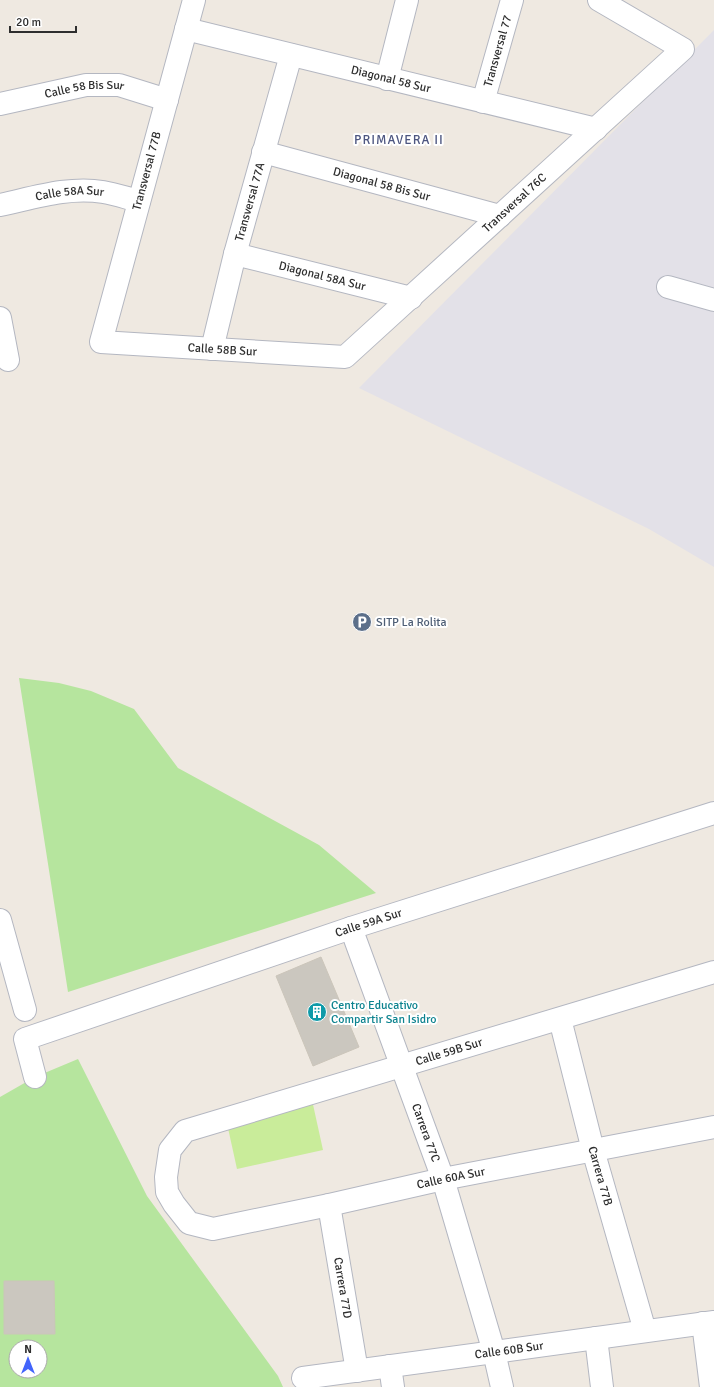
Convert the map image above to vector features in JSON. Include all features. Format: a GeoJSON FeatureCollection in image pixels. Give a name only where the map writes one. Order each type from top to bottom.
{"type":"FeatureCollection","features":[{"type":"Feature","properties":{"kind":"street","name":"Transversal 77B"},"geometry":{"type":"LineString","coordinates":[[100,342],[194,0]]}},
{"type":"Feature","properties":{"kind":"street"},"geometry":{"type":"LineString","coordinates":[[387,79],[407,0]]}},
{"type":"Feature","properties":{"kind":"street","name":"Transversal 77"},"geometry":{"type":"LineString","coordinates":[[483,102],[512,0]]}},
{"type":"Feature","properties":{"kind":"street","name":"Transversal 76C"},"geometry":{"type":"LineString","coordinates":[[345,358],[683,49],[599,0]]}},
{"type":"Feature","properties":{"kind":"street","name":"Diagonal 58 Sur"},"geometry":{"type":"LineString","coordinates":[[186,29],[596,129]]}},
{"type":"Feature","properties":{"kind":"street","name":"Transversal 77A"},"geometry":{"type":"LineString","coordinates":[[212,349],[235,254],[291,55]]}},
{"type":"Feature","properties":{"kind":"street","name":"Calle 58 Bis Sur"},"geometry":{"type":"LineString","coordinates":[[0,104],[86,85],[119,85],[167,100]]}},
{"type":"Feature","properties":{"kind":"street","name":"Diagonal 58 Bis Sur"},"geometry":{"type":"LineString","coordinates":[[263,152],[500,216]]}},
{"type":"Feature","properties":{"kind":"street","name":"Calle 58A Sur"},"geometry":{"type":"LineString","coordinates":[[0,206],[44,195],[74,191],[102,192],[139,201]]}},
{"type":"Feature","properties":{"kind":"street","name":"Diagonal 58A Sur"},"geometry":{"type":"LineString","coordinates":[[235,254],[411,298]]}},
{"type":"Feature","properties":{"kind":"street"},"geometry":{"type":"LineString","coordinates":[[668,286],[714,300]]}},
{"type":"Feature","properties":{"kind":"street"},"geometry":{"type":"LineString","coordinates":[[0,318],[8,360]]}},
{"type":"Feature","properties":{"kind":"street","name":"Calle 58B Sur"},"geometry":{"type":"LineString","coordinates":[[100,342],[345,358]]}},
{"type":"Feature","properties":{"kind":"street","name":"Calle 59A Sur"},"geometry":{"type":"LineString","coordinates":[[35,1077],[25,1039],[351,928],[714,813]]}},
{"type":"Feature","properties":{"kind":"street"},"geometry":{"type":"LineString","coordinates":[[0,920],[25,1010]]}},
{"type":"Feature","properties":{"kind":"street","name":"Carrera 77C"},"geometry":{"type":"LineString","coordinates":[[351,928],[443,1179],[494,1352],[502,1387]]}},
{"type":"Feature","properties":{"kind":"street","name":"Calle 59B Sur"},"geometry":{"type":"LineString","coordinates":[[189,1223],[174,1204],[167,1192],[166,1177],[170,1150],[185,1131],[714,972]]}},
{"type":"Feature","properties":{"kind":"street","name":"Carrera 77B"},"geometry":{"type":"LineString","coordinates":[[560,1019],[593,1150],[645,1332]]}},
{"type":"Feature","properties":{"kind":"street","name":"Calle 60A Sur"},"geometry":{"type":"LineString","coordinates":[[189,1223],[213,1229],[443,1179],[714,1127]]}},
{"type":"Feature","properties":{"kind":"street","name":"Carrera 77D"},"geometry":{"type":"LineString","coordinates":[[329,1205],[357,1371]]}},
{"type":"Feature","properties":{"kind":"street"},"geometry":{"type":"LineString","coordinates":[[709,1323],[711,1387]]}},
{"type":"Feature","properties":{"kind":"street","name":"Calle 60B Sur"},"geometry":{"type":"LineString","coordinates":[[303,1378],[357,1371],[392,1377],[494,1352],[709,1323]]}},
{"type":"Feature","properties":{"kind":"street"},"geometry":{"type":"LineString","coordinates":[[596,1338],[602,1387]]}},
{"type":"Feature","properties":{"kind":"shaded area"},"geometry":{"type":"Polygon","coordinates":[[[714,30],[714,567],[649,529],[359,388],[714,30]]]}},
{"type":"Feature","properties":{"kind":"green space"},"geometry":{"type":"Polygon","coordinates":[[[19,678],[59,683],[91,691],[134,709],[178,768],[319,845],[376,893],[68,992],[19,678]]]}},
{"type":"Feature","properties":{"kind":"green space"},"geometry":{"type":"Polygon","coordinates":[[[78,1059],[147,1196],[278,1376],[283,1387],[0,1387],[0,1097],[35,1077],[78,1059]]]}},
{"type":"Feature","properties":{"kind":"green space"},"geometry":{"type":"Polygon","coordinates":[[[312,1100],[323,1150],[237,1169],[226,1119],[312,1100]]]}},
{"type":"Feature","properties":{"kind":"building","name":"Centro Educativo Compartir San Isidro"},"geometry":{"type":"Polygon","coordinates":[[[321,957],[359,1047],[313,1066],[276,976],[321,957]]]}},
{"type":"Feature","properties":{"kind":"building"},"geometry":{"type":"Polygon","coordinates":[[[4,1281],[54,1281],[55,1334],[4,1334],[4,1281]]]}},
{"type":"Feature","properties":{"kind":"place","name":"SITP La Rolita"},"geometry":{"type":"Point","coordinates":[362,622]}},
{"type":"Feature","properties":{"kind":"place","name":"Centro Educativo Compartir San Isidro"},"geometry":{"type":"Point","coordinates":[317,1012]}},
{"type":"Feature","properties":{"kind":"district","name":"PRIMAVERA II"},"geometry":{"type":"Point","coordinates":[399,140]}}]}
